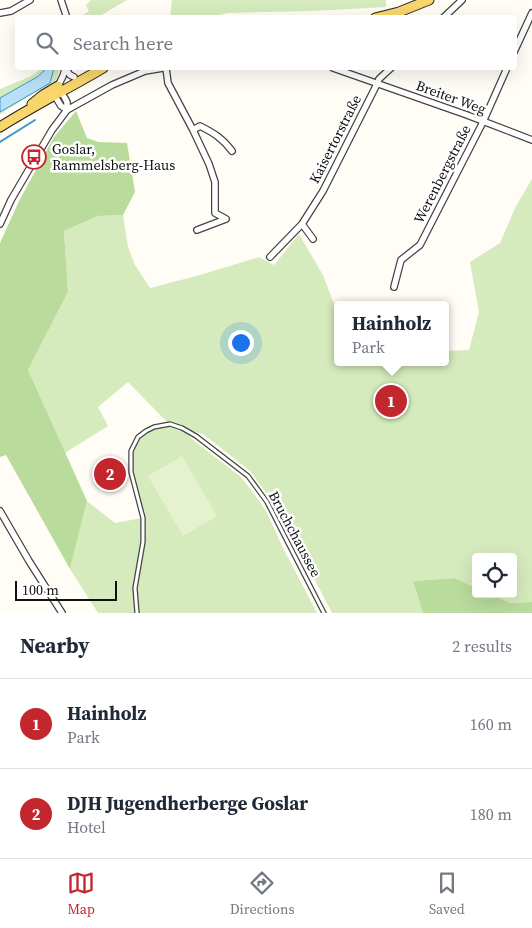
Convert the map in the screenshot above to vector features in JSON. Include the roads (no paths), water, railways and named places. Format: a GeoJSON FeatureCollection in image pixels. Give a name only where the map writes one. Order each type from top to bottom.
{"type":"FeatureCollection","features":[{"type":"Feature","properties":{"kind":"main road"},"geometry":{"type":"LineString","coordinates":[[387,15],[429,0]]}},
{"type":"Feature","properties":{"kind":"main road"},"geometry":{"type":"LineString","coordinates":[[0,128],[14,118],[46,101],[56,90],[87,70]]}},
{"type":"Feature","properties":{"kind":"main road"},"geometry":{"type":"LineString","coordinates":[[56,90],[99,70]]}},
{"type":"Feature","properties":{"kind":"street"},"geometry":{"type":"LineString","coordinates":[[61,0],[66,15]]}},
{"type":"Feature","properties":{"kind":"street"},"geometry":{"type":"LineString","coordinates":[[445,15],[462,0]]}},
{"type":"Feature","properties":{"kind":"street"},"geometry":{"type":"LineString","coordinates":[[0,13],[11,11],[27,1]]}},
{"type":"Feature","properties":{"kind":"street"},"geometry":{"type":"LineString","coordinates":[[517,46],[532,13]]}},
{"type":"Feature","properties":{"kind":"street"},"geometry":{"type":"LineString","coordinates":[[64,70],[56,90],[67,102],[68,110]]}},
{"type":"Feature","properties":{"kind":"street"},"geometry":{"type":"LineString","coordinates":[[67,70],[74,77]]}},
{"type":"Feature","properties":{"kind":"street"},"geometry":{"type":"LineString","coordinates":[[0,224],[11,200],[52,130],[68,110],[112,85],[151,70]]}},
{"type":"Feature","properties":{"kind":"street"},"geometry":{"type":"LineString","coordinates":[[165,70],[168,83],[209,164],[215,182],[215,213],[226,219],[197,230]]}},
{"type":"Feature","properties":{"kind":"street","name":"Breiter Weg"},"geometry":{"type":"LineString","coordinates":[[338,70],[532,140]]}},
{"type":"Feature","properties":{"kind":"street","name":"Kaisertorstraße"},"geometry":{"type":"LineString","coordinates":[[270,257],[302,224],[322,191],[379,79],[389,70]]}},
{"type":"Feature","properties":{"kind":"street","name":"Werenbergstraße"},"geometry":{"type":"LineString","coordinates":[[394,287],[401,260],[420,245],[506,70]]}},
{"type":"Feature","properties":{"kind":"street"},"geometry":{"type":"LineString","coordinates":[[193,130],[200,126],[209,130],[224,140],[232,150]]}},
{"type":"Feature","properties":{"kind":"street"},"geometry":{"type":"LineString","coordinates":[[302,224],[313,239]]}},
{"type":"Feature","properties":{"kind":"street"},"geometry":{"type":"LineString","coordinates":[[0,512],[62,613]]}},
{"type":"Feature","properties":{"kind":"lane","name":"Bruchchaussee"},"geometry":{"type":"LineString","coordinates":[[137,613],[135,588],[143,542],[143,518],[131,472],[131,451],[138,437],[146,431],[154,427],[170,424],[196,436],[248,476],[267,502],[324,613]]}},
{"type":"Feature","properties":{"kind":"water"},"geometry":{"type":"Polygon","coordinates":[[[45,70],[53,70],[50,83],[0,112],[0,98],[37,77],[45,70]]]}},
{"type":"Feature","properties":{"kind":"waterway"},"geometry":{"type":"LineString","coordinates":[[0,142],[35,120]]}},
{"type":"Feature","properties":{"kind":"place","name":"Goslar, Rammelsberg-Haus"},"geometry":{"type":"Point","coordinates":[34,157]}},
{"type":"Feature","properties":{"kind":"place","name":"Hainholz"},"geometry":{"type":"Point","coordinates":[391,401]}},
{"type":"Feature","properties":{"kind":"place","name":"DJH Jugendherberge Goslar"},"geometry":{"type":"Point","coordinates":[110,474]}}]}
